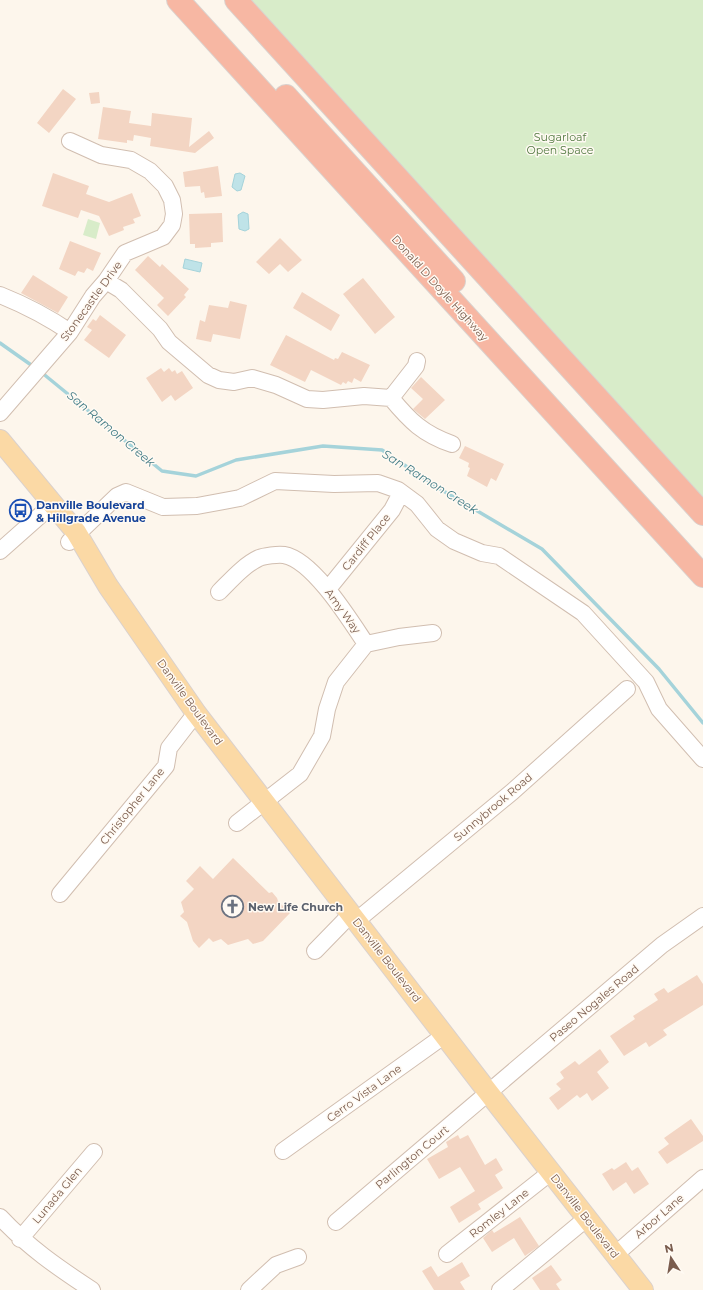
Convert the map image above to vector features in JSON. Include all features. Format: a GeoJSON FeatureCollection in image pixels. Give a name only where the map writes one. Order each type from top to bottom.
{"type":"FeatureCollection","features":[{"type":"Feature","properties":{"kind":"highway","name":"Donald D Doyle Highway"},"geometry":{"type":"LineString","coordinates":[[178,0],[703,576]]}},
{"type":"Feature","properties":{"kind":"highway"},"geometry":{"type":"LineString","coordinates":[[197,0],[344,159],[703,554]]}},
{"type":"Feature","properties":{"kind":"highway"},"geometry":{"type":"LineString","coordinates":[[236,0],[703,514]]}},
{"type":"Feature","properties":{"kind":"main road","name":"Danville Boulevard"},"geometry":{"type":"LineString","coordinates":[[0,440],[108,586],[196,713],[445,1034],[488,1092],[643,1290]]}},
{"type":"Feature","properties":{"kind":"main road","name":"Danville Boulevard"},"geometry":{"type":"LineString","coordinates":[[0,458],[49,507]]}},
{"type":"Feature","properties":{"kind":"street","name":"Stonecastle Drive"},"geometry":{"type":"LineString","coordinates":[[0,413],[65,338],[93,296],[106,281],[125,253],[163,237],[172,225],[174,214],[172,200],[165,186],[150,171],[131,160],[101,155],[70,141]]}},
{"type":"Feature","properties":{"kind":"street"},"geometry":{"type":"LineString","coordinates":[[106,281],[121,290],[160,329],[169,342],[208,375],[219,380],[234,382],[252,378],[276,385],[307,399],[323,400],[364,396],[391,398],[406,417],[433,438],[452,444]]}},
{"type":"Feature","properties":{"kind":"street"},"geometry":{"type":"LineString","coordinates":[[0,295],[20,303],[51,320],[65,338]]}},
{"type":"Feature","properties":{"kind":"street"},"geometry":{"type":"LineString","coordinates":[[391,398],[416,366],[417,361]]}},
{"type":"Feature","properties":{"kind":"street"},"geometry":{"type":"LineString","coordinates":[[74,539],[117,496],[126,492],[163,507],[197,506],[240,498],[275,481],[283,480],[334,484],[378,483],[401,493],[417,504],[437,530],[454,541],[482,553],[499,556],[583,613],[646,682],[659,709],[703,759]]}},
{"type":"Feature","properties":{"kind":"street","name":"Cardiff Place"},"geometry":{"type":"LineString","coordinates":[[328,589],[392,510],[401,493]]}},
{"type":"Feature","properties":{"kind":"street"},"geometry":{"type":"LineString","coordinates":[[0,551],[49,507]]}},
{"type":"Feature","properties":{"kind":"street","name":"Amy Way"},"geometry":{"type":"LineString","coordinates":[[219,592],[239,572],[260,558],[284,555],[300,564],[328,589],[366,644]]}},
{"type":"Feature","properties":{"kind":"street"},"geometry":{"type":"LineString","coordinates":[[237,823],[265,803],[300,774],[322,736],[327,709],[336,682],[366,644],[399,637],[432,634]]}},
{"type":"Feature","properties":{"kind":"street","name":"Sunnybrook Road"},"geometry":{"type":"LineString","coordinates":[[315,951],[512,792],[627,688]]}},
{"type":"Feature","properties":{"kind":"street","name":"Christopher Lane"},"geometry":{"type":"LineString","coordinates":[[60,894],[166,766],[169,748],[196,713]]}},
{"type":"Feature","properties":{"kind":"street","name":"Paseo Nogales Road"},"geometry":{"type":"LineString","coordinates":[[488,1092],[662,945],[703,916]]}},
{"type":"Feature","properties":{"kind":"street","name":"Cerro Vista Lane"},"geometry":{"type":"LineString","coordinates":[[283,1151],[445,1034]]}},
{"type":"Feature","properties":{"kind":"street","name":"Parlington Court"},"geometry":{"type":"LineString","coordinates":[[336,1222],[488,1092]]}},
{"type":"Feature","properties":{"kind":"street","name":"Lunada Glen"},"geometry":{"type":"LineString","coordinates":[[20,1239],[94,1152]]}},
{"type":"Feature","properties":{"kind":"street","name":"Romley Lane"},"geometry":{"type":"LineString","coordinates":[[447,1254],[551,1172]]}},
{"type":"Feature","properties":{"kind":"street","name":"Arbor Lane"},"geometry":{"type":"LineString","coordinates":[[616,1254],[703,1178]]}},
{"type":"Feature","properties":{"kind":"street"},"geometry":{"type":"LineString","coordinates":[[0,1217],[20,1239],[49,1262],[92,1290]]}},
{"type":"Feature","properties":{"kind":"street"},"geometry":{"type":"LineString","coordinates":[[500,1290],[587,1218]]}},
{"type":"Feature","properties":{"kind":"street"},"geometry":{"type":"LineString","coordinates":[[249,1290],[276,1265],[298,1257]]}},
{"type":"Feature","properties":{"kind":"green space","name":"Sugarloaf Open Space"},"geometry":{"type":"Polygon","coordinates":[[[236,0],[703,0],[703,514],[236,0]]]}},
{"type":"Feature","properties":{"kind":"green space"},"geometry":{"type":"Polygon","coordinates":[[[88,219],[100,223],[96,239],[83,235],[88,219]]]}},
{"type":"Feature","properties":{"kind":"water"},"geometry":{"type":"Polygon","coordinates":[[[240,173],[245,176],[241,190],[237,191],[232,187],[235,174],[240,173]]]}},
{"type":"Feature","properties":{"kind":"water"},"geometry":{"type":"Polygon","coordinates":[[[243,212],[248,214],[249,229],[245,231],[239,229],[238,215],[243,212]]]}},
{"type":"Feature","properties":{"kind":"water"},"geometry":{"type":"Polygon","coordinates":[[[185,259],[202,263],[200,272],[183,268],[185,259]]]}},
{"type":"Feature","properties":{"kind":"building"},"geometry":{"type":"Polygon","coordinates":[[[63,89],[76,99],[49,133],[37,123],[63,89]]]}},
{"type":"Feature","properties":{"kind":"building"},"geometry":{"type":"Polygon","coordinates":[[[99,92],[100,103],[91,104],[89,93],[99,92]]]}},
{"type":"Feature","properties":{"kind":"building"},"geometry":{"type":"Polygon","coordinates":[[[103,107],[131,111],[129,123],[151,126],[152,113],[192,118],[189,147],[209,131],[214,138],[195,153],[150,146],[151,138],[134,135],[133,141],[127,140],[127,143],[98,139],[103,107]]]}},
{"type":"Feature","properties":{"kind":"building"},"geometry":{"type":"Polygon","coordinates":[[[218,166],[222,196],[205,198],[204,192],[201,193],[200,186],[185,187],[183,172],[218,166]]]}},
{"type":"Feature","properties":{"kind":"building"},"geometry":{"type":"Polygon","coordinates":[[[53,173],[89,186],[86,194],[109,202],[132,193],[141,216],[133,219],[135,223],[123,227],[124,230],[109,236],[99,216],[81,210],[78,218],[42,206],[53,173]]]}},
{"type":"Feature","properties":{"kind":"building"},"geometry":{"type":"Polygon","coordinates":[[[222,213],[223,242],[211,243],[211,247],[195,248],[195,244],[190,244],[189,214],[222,213]]]}},
{"type":"Feature","properties":{"kind":"building"},"geometry":{"type":"Polygon","coordinates":[[[280,238],[302,260],[288,272],[280,264],[269,274],[256,262],[280,238]]]}},
{"type":"Feature","properties":{"kind":"building"},"geometry":{"type":"Polygon","coordinates":[[[70,241],[101,253],[93,271],[87,268],[84,273],[78,271],[75,276],[59,269],[70,241]]]}},
{"type":"Feature","properties":{"kind":"building"},"geometry":{"type":"Polygon","coordinates":[[[148,256],[160,267],[162,264],[189,289],[184,295],[186,297],[168,316],[157,305],[164,298],[135,270],[148,256]]]}},
{"type":"Feature","properties":{"kind":"building"},"geometry":{"type":"Polygon","coordinates":[[[33,275],[68,297],[58,313],[21,293],[33,275]]]}},
{"type":"Feature","properties":{"kind":"building"},"geometry":{"type":"Polygon","coordinates":[[[363,278],[395,317],[375,334],[343,294],[363,278]]]}},
{"type":"Feature","properties":{"kind":"building"},"geometry":{"type":"Polygon","coordinates":[[[302,292],[340,315],[331,331],[293,308],[302,292]]]}},
{"type":"Feature","properties":{"kind":"building"},"geometry":{"type":"Polygon","coordinates":[[[230,301],[247,305],[240,339],[213,334],[211,342],[196,339],[200,320],[205,322],[209,305],[228,308],[230,301]]]}},
{"type":"Feature","properties":{"kind":"building"},"geometry":{"type":"Polygon","coordinates":[[[100,315],[126,335],[109,358],[84,340],[92,330],[87,327],[93,319],[96,321],[100,315]]]}},
{"type":"Feature","properties":{"kind":"building"},"geometry":{"type":"Polygon","coordinates":[[[286,335],[334,360],[335,358],[338,359],[342,352],[370,365],[361,382],[354,378],[352,383],[348,381],[346,384],[343,382],[341,385],[311,370],[305,382],[270,365],[286,335]]]}},
{"type":"Feature","properties":{"kind":"building"},"geometry":{"type":"Polygon","coordinates":[[[161,368],[164,372],[169,368],[172,372],[175,370],[177,374],[182,371],[193,388],[175,401],[171,395],[162,402],[146,378],[161,368]]]}},
{"type":"Feature","properties":{"kind":"building"},"geometry":{"type":"Polygon","coordinates":[[[421,377],[445,400],[425,419],[413,409],[423,399],[411,388],[421,377]]]}},
{"type":"Feature","properties":{"kind":"building"},"geometry":{"type":"Polygon","coordinates":[[[465,446],[504,464],[496,481],[491,478],[487,487],[467,476],[470,468],[468,467],[469,463],[459,458],[465,446]]]}},
{"type":"Feature","properties":{"kind":"building","name":"New Life Church"},"geometry":{"type":"Polygon","coordinates":[[[233,858],[269,893],[272,892],[278,901],[290,913],[263,941],[253,944],[248,939],[228,945],[221,939],[213,942],[209,938],[199,948],[193,941],[187,922],[180,916],[184,912],[181,902],[194,889],[186,881],[200,866],[213,879],[233,858]]]}},
{"type":"Feature","properties":{"kind":"building"},"geometry":{"type":"Polygon","coordinates":[[[697,975],[703,984],[703,1005],[663,1030],[667,1035],[649,1047],[646,1042],[624,1056],[610,1036],[635,1019],[633,1016],[658,1000],[654,994],[664,988],[668,993],[697,975]]]}},
{"type":"Feature","properties":{"kind":"building"},"geometry":{"type":"Polygon","coordinates":[[[600,1049],[609,1062],[597,1072],[609,1088],[592,1101],[587,1093],[580,1098],[577,1095],[558,1110],[549,1098],[561,1089],[556,1084],[564,1078],[560,1072],[575,1061],[579,1065],[600,1049]]]}},
{"type":"Feature","properties":{"kind":"building"},"geometry":{"type":"Polygon","coordinates":[[[691,1119],[703,1136],[703,1141],[667,1164],[658,1152],[669,1144],[664,1138],[691,1119]]]}},
{"type":"Feature","properties":{"kind":"building"},"geometry":{"type":"Polygon","coordinates":[[[458,1135],[460,1139],[468,1135],[485,1165],[496,1158],[503,1170],[495,1175],[503,1188],[478,1204],[481,1209],[459,1223],[450,1207],[475,1191],[460,1167],[439,1179],[427,1159],[448,1147],[446,1142],[458,1135]]]}},
{"type":"Feature","properties":{"kind":"building"},"geometry":{"type":"Polygon","coordinates":[[[626,1162],[632,1171],[638,1167],[649,1184],[634,1194],[626,1182],[613,1191],[602,1174],[612,1168],[614,1170],[626,1162]]]}},
{"type":"Feature","properties":{"kind":"building"},"geometry":{"type":"Polygon","coordinates":[[[520,1217],[539,1246],[525,1256],[514,1238],[492,1252],[483,1238],[492,1230],[494,1233],[520,1217]]]}},
{"type":"Feature","properties":{"kind":"building"},"geometry":{"type":"Polygon","coordinates":[[[462,1262],[470,1276],[460,1282],[465,1290],[434,1290],[422,1271],[431,1266],[438,1277],[462,1262]]]}},
{"type":"Feature","properties":{"kind":"building"},"geometry":{"type":"Polygon","coordinates":[[[551,1265],[562,1280],[556,1284],[560,1290],[540,1290],[532,1278],[551,1265]]]}},
{"type":"Feature","properties":{"kind":"waterway","name":"San Ramon Creek"},"geometry":{"type":"LineString","coordinates":[[0,343],[34,367]]}},
{"type":"Feature","properties":{"kind":"waterway","name":"San Ramon Creek"},"geometry":{"type":"LineString","coordinates":[[41,372],[162,471],[196,476],[236,460],[323,446],[382,450],[440,489],[542,549],[659,669],[703,723]]}},
{"type":"Feature","properties":{"kind":"place","name":"Danville Boulevard & Hillgrade Avenue"},"geometry":{"type":"Point","coordinates":[21,511]}},
{"type":"Feature","properties":{"kind":"place","name":"New Life Church"},"geometry":{"type":"Point","coordinates":[233,907]}}]}
